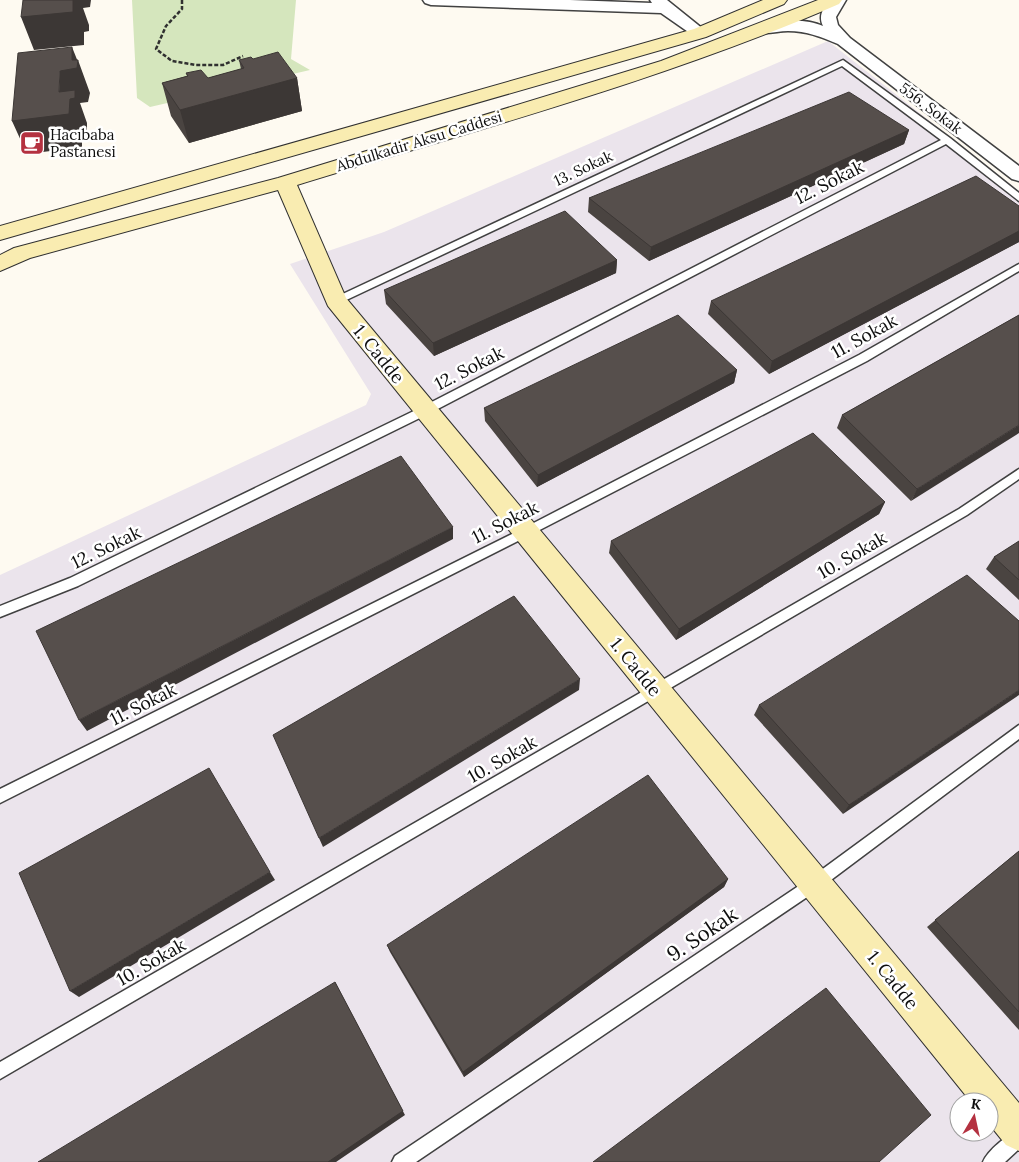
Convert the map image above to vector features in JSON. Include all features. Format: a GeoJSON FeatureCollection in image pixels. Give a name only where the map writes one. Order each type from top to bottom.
{"type":"FeatureCollection","features":[{"type":"Feature","properties":{"kind":"main road","name":"Abdulkadir Aksu Caddesi"},"geometry":{"type":"LineString","coordinates":[[0,233],[700,33],[778,0]]}},
{"type":"Feature","properties":{"kind":"main road","name":"Abdulkadir Aksu Caddesi"},"geometry":{"type":"LineString","coordinates":[[0,264],[22,253],[285,182],[668,65],[833,0]]}},
{"type":"Feature","properties":{"kind":"main road","name":"1. Cadde"},"geometry":{"type":"LineString","coordinates":[[285,182],[336,301],[1019,1132]]}},
{"type":"Feature","properties":{"kind":"street"},"geometry":{"type":"LineString","coordinates":[[431,0],[661,4],[700,33]]}},
{"type":"Feature","properties":{"kind":"street"},"geometry":{"type":"LineString","coordinates":[[838,0],[829,10],[827,17],[830,26],[844,42]]}},
{"type":"Feature","properties":{"kind":"street"},"geometry":{"type":"LineString","coordinates":[[762,29],[787,26],[812,27],[844,42]]}},
{"type":"Feature","properties":{"kind":"street","name":"556. Sokak"},"geometry":{"type":"LineString","coordinates":[[844,42],[1019,174]]}},
{"type":"Feature","properties":{"kind":"lane","name":"13. Sokak"},"geometry":{"type":"LineString","coordinates":[[336,301],[843,63],[947,140]]}},
{"type":"Feature","properties":{"kind":"lane"},"geometry":{"type":"LineString","coordinates":[[947,140],[1019,198]]}},
{"type":"Feature","properties":{"kind":"lane","name":"12. Sokak"},"geometry":{"type":"LineString","coordinates":[[0,612],[74,582],[426,410],[947,140]]}},
{"type":"Feature","properties":{"kind":"lane","name":"11. Sokak"},"geometry":{"type":"LineString","coordinates":[[0,796],[526,532],[863,358],[1019,267]]}},
{"type":"Feature","properties":{"kind":"lane","name":"10. Sokak"},"geometry":{"type":"LineString","coordinates":[[0,1071],[963,512],[1019,473]]}},
{"type":"Feature","properties":{"kind":"lane","name":"9. Sokak"},"geometry":{"type":"LineString","coordinates":[[401,1162],[814,884],[1019,731]]}},
{"type":"Feature","properties":{"kind":"lane"},"geometry":{"type":"LineString","coordinates":[[992,1162],[1019,1138]]}},
{"type":"Feature","properties":{"kind":"path"},"geometry":{"type":"LineString","coordinates":[[182,0],[182,9],[165,25],[156,48],[172,61],[196,65],[223,64],[243,56]]}},
{"type":"Feature","properties":{"kind":"shaded area"},"geometry":{"type":"Polygon","coordinates":[[[828,41],[1019,191],[1019,1162],[0,1162],[0,575],[366,405],[371,394],[290,264],[384,232],[828,41]]]}},
{"type":"Feature","properties":{"kind":"green space"},"geometry":{"type":"Polygon","coordinates":[[[132,0],[296,0],[291,59],[310,70],[150,107],[137,98],[132,0]]]}},
{"type":"Feature","properties":{"kind":"building"},"geometry":{"type":"Polygon","coordinates":[[[23,0],[73,0],[73,12],[21,17],[23,0]]]}},
{"type":"Feature","properties":{"kind":"building"},"geometry":{"type":"Polygon","coordinates":[[[72,47],[72,60],[78,60],[77,68],[60,71],[59,92],[75,90],[75,98],[70,99],[69,114],[12,121],[18,53],[72,47]]]}},
{"type":"Feature","properties":{"kind":"building"},"geometry":{"type":"Polygon","coordinates":[[[278,52],[297,78],[180,110],[162,83],[188,76],[186,73],[201,70],[208,78],[244,68],[239,60],[251,57],[253,59],[278,52]]]}},
{"type":"Feature","properties":{"kind":"building"},"geometry":{"type":"Polygon","coordinates":[[[849,92],[909,130],[651,247],[589,198],[849,92]]]}},
{"type":"Feature","properties":{"kind":"building"},"geometry":{"type":"Polygon","coordinates":[[[976,176],[1019,206],[1019,231],[772,361],[711,301],[976,176]]]}},
{"type":"Feature","properties":{"kind":"building"},"geometry":{"type":"Polygon","coordinates":[[[565,211],[617,260],[433,343],[384,290],[565,211]]]}},
{"type":"Feature","properties":{"kind":"building"},"geometry":{"type":"Polygon","coordinates":[[[678,315],[737,370],[538,475],[484,408],[678,315]]]}},
{"type":"Feature","properties":{"kind":"building"},"geometry":{"type":"Polygon","coordinates":[[[1019,315],[1019,425],[917,489],[842,415],[1019,315]]]}},
{"type":"Feature","properties":{"kind":"building"},"geometry":{"type":"Polygon","coordinates":[[[813,433],[885,502],[679,629],[611,541],[813,433]]]}},
{"type":"Feature","properties":{"kind":"building"},"geometry":{"type":"Polygon","coordinates":[[[401,456],[453,527],[79,720],[36,631],[401,456]]]}},
{"type":"Feature","properties":{"kind":"building"},"geometry":{"type":"Polygon","coordinates":[[[1019,541],[1019,580],[994,557],[1019,541]]]}},
{"type":"Feature","properties":{"kind":"building"},"geometry":{"type":"Polygon","coordinates":[[[967,575],[1019,621],[1019,690],[849,805],[759,705],[967,575]]]}},
{"type":"Feature","properties":{"kind":"building"},"geometry":{"type":"Polygon","coordinates":[[[514,596],[580,679],[319,838],[273,735],[514,596]]]}},
{"type":"Feature","properties":{"kind":"building"},"geometry":{"type":"Polygon","coordinates":[[[209,768],[270,872],[70,991],[19,873],[209,768]]]}},
{"type":"Feature","properties":{"kind":"building"},"geometry":{"type":"Polygon","coordinates":[[[648,775],[728,879],[463,1072],[387,945],[648,775]]]}},
{"type":"Feature","properties":{"kind":"building"},"geometry":{"type":"Polygon","coordinates":[[[1019,851],[1019,1012],[935,920],[1019,851]]]}},
{"type":"Feature","properties":{"kind":"building"},"geometry":{"type":"Polygon","coordinates":[[[335,982],[403,1111],[328,1162],[38,1162],[335,982]]]}},
{"type":"Feature","properties":{"kind":"building"},"geometry":{"type":"Polygon","coordinates":[[[826,988],[931,1115],[879,1162],[593,1162],[826,988]]]}},
{"type":"Feature","properties":{"kind":"place","name":"Hacıbaba Pastanesi"},"geometry":{"type":"Point","coordinates":[32,143]}}]}
